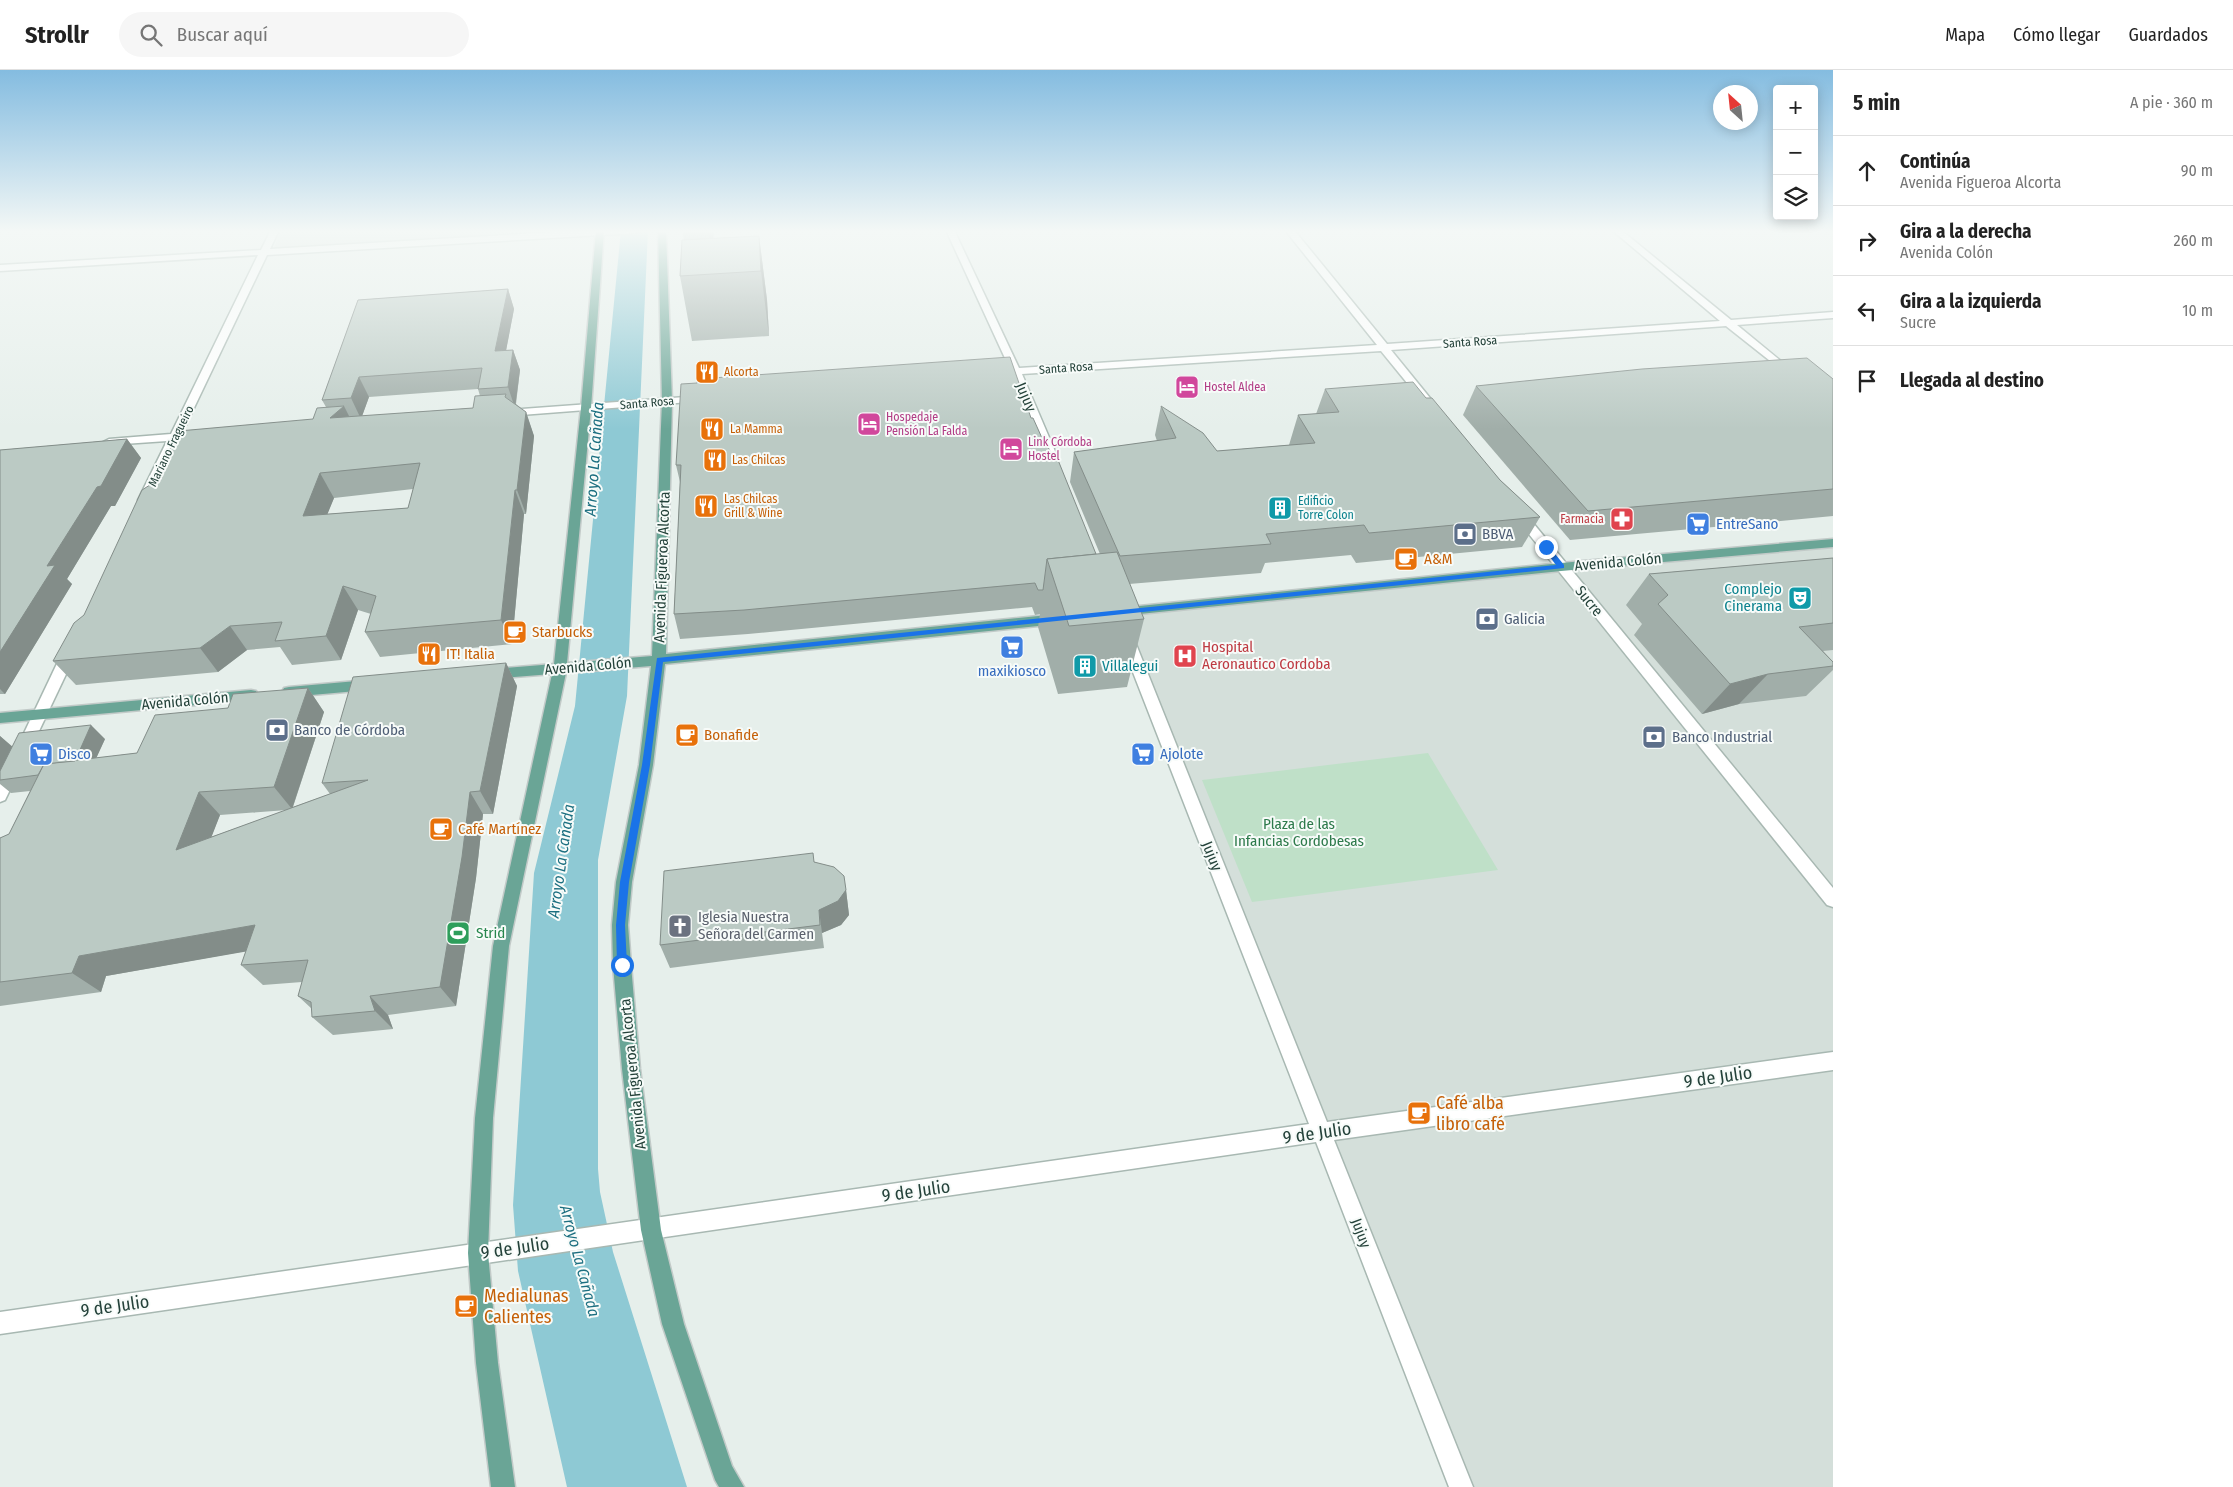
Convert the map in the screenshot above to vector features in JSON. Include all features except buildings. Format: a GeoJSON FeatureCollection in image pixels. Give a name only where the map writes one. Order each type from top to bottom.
{"type":"FeatureCollection","features":[{"type":"Feature","properties":{"kind":"main road"},"geometry":{"type":"LineString","coordinates":[[503,1487],[487,1363],[478,1253],[484,1118],[501,946],[509,900],[532,806],[560,668],[586,408],[595,296]]}},
{"type":"Feature","properties":{"kind":"main road","name":"Avenida Figueroa Alcorta"},"geometry":{"type":"LineString","coordinates":[[664,296],[667,401],[659,660],[646,765],[624,882],[620,925],[631,1069],[650,1230],[673,1324],[720,1463],[732,1487]]}},
{"type":"Feature","properties":{"kind":"main road","name":"Avenida Colón"},"geometry":{"type":"LineString","coordinates":[[1112,610],[1833,543]]}},
{"type":"Feature","properties":{"kind":"main road","name":"Avenida Colón"},"geometry":{"type":"LineString","coordinates":[[481,675],[659,660],[1068,618]]}},
{"type":"Feature","properties":{"kind":"main road","name":"Avenida Colón"},"geometry":{"type":"LineString","coordinates":[[0,718],[383,684]]}},
{"type":"Feature","properties":{"kind":"street","name":"Mariano Fragueiro"},"geometry":{"type":"LineString","coordinates":[[140,508],[243,296]]}},
{"type":"Feature","properties":{"kind":"street","name":"Jujuy"},"geometry":{"type":"LineString","coordinates":[[981,296],[1016,372],[1054,464]]}},
{"type":"Feature","properties":{"kind":"street"},"geometry":{"type":"LineString","coordinates":[[1342,296],[1434,409]]}},
{"type":"Feature","properties":{"kind":"street"},"geometry":{"type":"LineString","coordinates":[[1696,296],[1796,378]]}},
{"type":"Feature","properties":{"kind":"street","name":"Santa Rosa"},"geometry":{"type":"LineString","coordinates":[[986,374],[1833,316]]}},
{"type":"Feature","properties":{"kind":"street","name":"Santa Rosa"},"geometry":{"type":"LineString","coordinates":[[498,414],[707,398]]}},
{"type":"Feature","properties":{"kind":"street"},"geometry":{"type":"LineString","coordinates":[[97,443],[204,435]]}},
{"type":"Feature","properties":{"kind":"street","name":"Sucre"},"geometry":{"type":"LineString","coordinates":[[1514,509],[1833,900]]}},
{"type":"Feature","properties":{"kind":"street","name":"Jujuy"},"geometry":{"type":"LineString","coordinates":[[1112,610],[1461,1487]]}},
{"type":"Feature","properties":{"kind":"street"},"geometry":{"type":"LineString","coordinates":[[0,796],[75,642]]}},
{"type":"Feature","properties":{"kind":"street","name":"9 de Julio"},"geometry":{"type":"LineString","coordinates":[[0,1323],[1321,1132],[1833,1061]]}},
{"type":"Feature","properties":{"kind":"shaded area"},"geometry":{"type":"Polygon","coordinates":[[[1833,544],[1833,1487],[1461,1487],[1116,612],[1833,544]]]}},
{"type":"Feature","properties":{"kind":"green space","name":"Plaza de las Infancias Cordobesas"},"geometry":{"type":"Polygon","coordinates":[[[1428,753],[1498,870],[1252,902],[1202,780],[1428,753]]]}},
{"type":"Feature","properties":{"kind":"water","name":"Arroyo La Cañada"},"geometry":{"type":"Polygon","coordinates":[[[615,296],[645,296],[627,696],[598,860],[598,1169],[600,1192],[613,1252],[687,1487],[567,1487],[518,1271],[513,1205],[534,873],[575,706],[615,296]]]}},
{"type":"Feature","properties":{"kind":"place","name":"Alcorta"},"geometry":{"type":"Point","coordinates":[707,372]}},
{"type":"Feature","properties":{"kind":"place","name":"Hostel Aldea"},"geometry":{"type":"Point","coordinates":[1187,387]}},
{"type":"Feature","properties":{"kind":"place","name":"Hospedaje Pensión La Falda"},"geometry":{"type":"Point","coordinates":[869,424]}},
{"type":"Feature","properties":{"kind":"place","name":"La Mamma"},"geometry":{"type":"Point","coordinates":[712,429]}},
{"type":"Feature","properties":{"kind":"place","name":"Link Córdoba Hostel"},"geometry":{"type":"Point","coordinates":[1011,449]}},
{"type":"Feature","properties":{"kind":"place","name":"Las Chilcas"},"geometry":{"type":"Point","coordinates":[715,460]}},
{"type":"Feature","properties":{"kind":"place","name":"Las Chilcas Grill & Wine"},"geometry":{"type":"Point","coordinates":[706,506]}},
{"type":"Feature","properties":{"kind":"place","name":"Edificio Torre Colon"},"geometry":{"type":"Point","coordinates":[1280,508]}},
{"type":"Feature","properties":{"kind":"place","name":"Farmacia"},"geometry":{"type":"Point","coordinates":[1622,519]}},
{"type":"Feature","properties":{"kind":"place","name":"EntreSano"},"geometry":{"type":"Point","coordinates":[1698,524]}},
{"type":"Feature","properties":{"kind":"place","name":"BBVA"},"geometry":{"type":"Point","coordinates":[1465,534]}},
{"type":"Feature","properties":{"kind":"place","name":"A&M"},"geometry":{"type":"Point","coordinates":[1406,559]}},
{"type":"Feature","properties":{"kind":"place","name":"Complejo Cinerama"},"geometry":{"type":"Point","coordinates":[1800,598]}},
{"type":"Feature","properties":{"kind":"place","name":"Galicia"},"geometry":{"type":"Point","coordinates":[1487,619]}},
{"type":"Feature","properties":{"kind":"place","name":"Starbucks"},"geometry":{"type":"Point","coordinates":[515,632]}},
{"type":"Feature","properties":{"kind":"place","name":"maxikiosco"},"geometry":{"type":"Point","coordinates":[1012,647]}},
{"type":"Feature","properties":{"kind":"place","name":"IT! Italia"},"geometry":{"type":"Point","coordinates":[429,654]}},
{"type":"Feature","properties":{"kind":"place","name":"Hospital Aeronautico Cordoba"},"geometry":{"type":"Point","coordinates":[1185,656]}},
{"type":"Feature","properties":{"kind":"place","name":"Villalegui"},"geometry":{"type":"Point","coordinates":[1085,666]}},
{"type":"Feature","properties":{"kind":"place","name":"Banco de Córdoba"},"geometry":{"type":"Point","coordinates":[277,730]}},
{"type":"Feature","properties":{"kind":"place","name":"Bonafide"},"geometry":{"type":"Point","coordinates":[687,735]}},
{"type":"Feature","properties":{"kind":"place","name":"Banco Industrial"},"geometry":{"type":"Point","coordinates":[1654,737]}},
{"type":"Feature","properties":{"kind":"place","name":"Disco"},"geometry":{"type":"Point","coordinates":[41,754]}},
{"type":"Feature","properties":{"kind":"place","name":"Ajolote"},"geometry":{"type":"Point","coordinates":[1143,754]}},
{"type":"Feature","properties":{"kind":"place","name":"Café Martínez"},"geometry":{"type":"Point","coordinates":[441,829]}},
{"type":"Feature","properties":{"kind":"place","name":"Iglesia Nuestra Señora del Carmen"},"geometry":{"type":"Point","coordinates":[680,926]}},
{"type":"Feature","properties":{"kind":"place","name":"Strid"},"geometry":{"type":"Point","coordinates":[458,933]}},
{"type":"Feature","properties":{"kind":"place","name":"Café alba libro café"},"geometry":{"type":"Point","coordinates":[1419,1113]}},
{"type":"Feature","properties":{"kind":"place","name":"Medialunas Calientes"},"geometry":{"type":"Point","coordinates":[466,1306]}},
{"type":"Feature","properties":{"kind":"route"},"geometry":{"type":"LineString","coordinates":[[622,965],[620,925],[624,882],[646,765],[659,660],[1561,567],[1546,547]]}}]}
